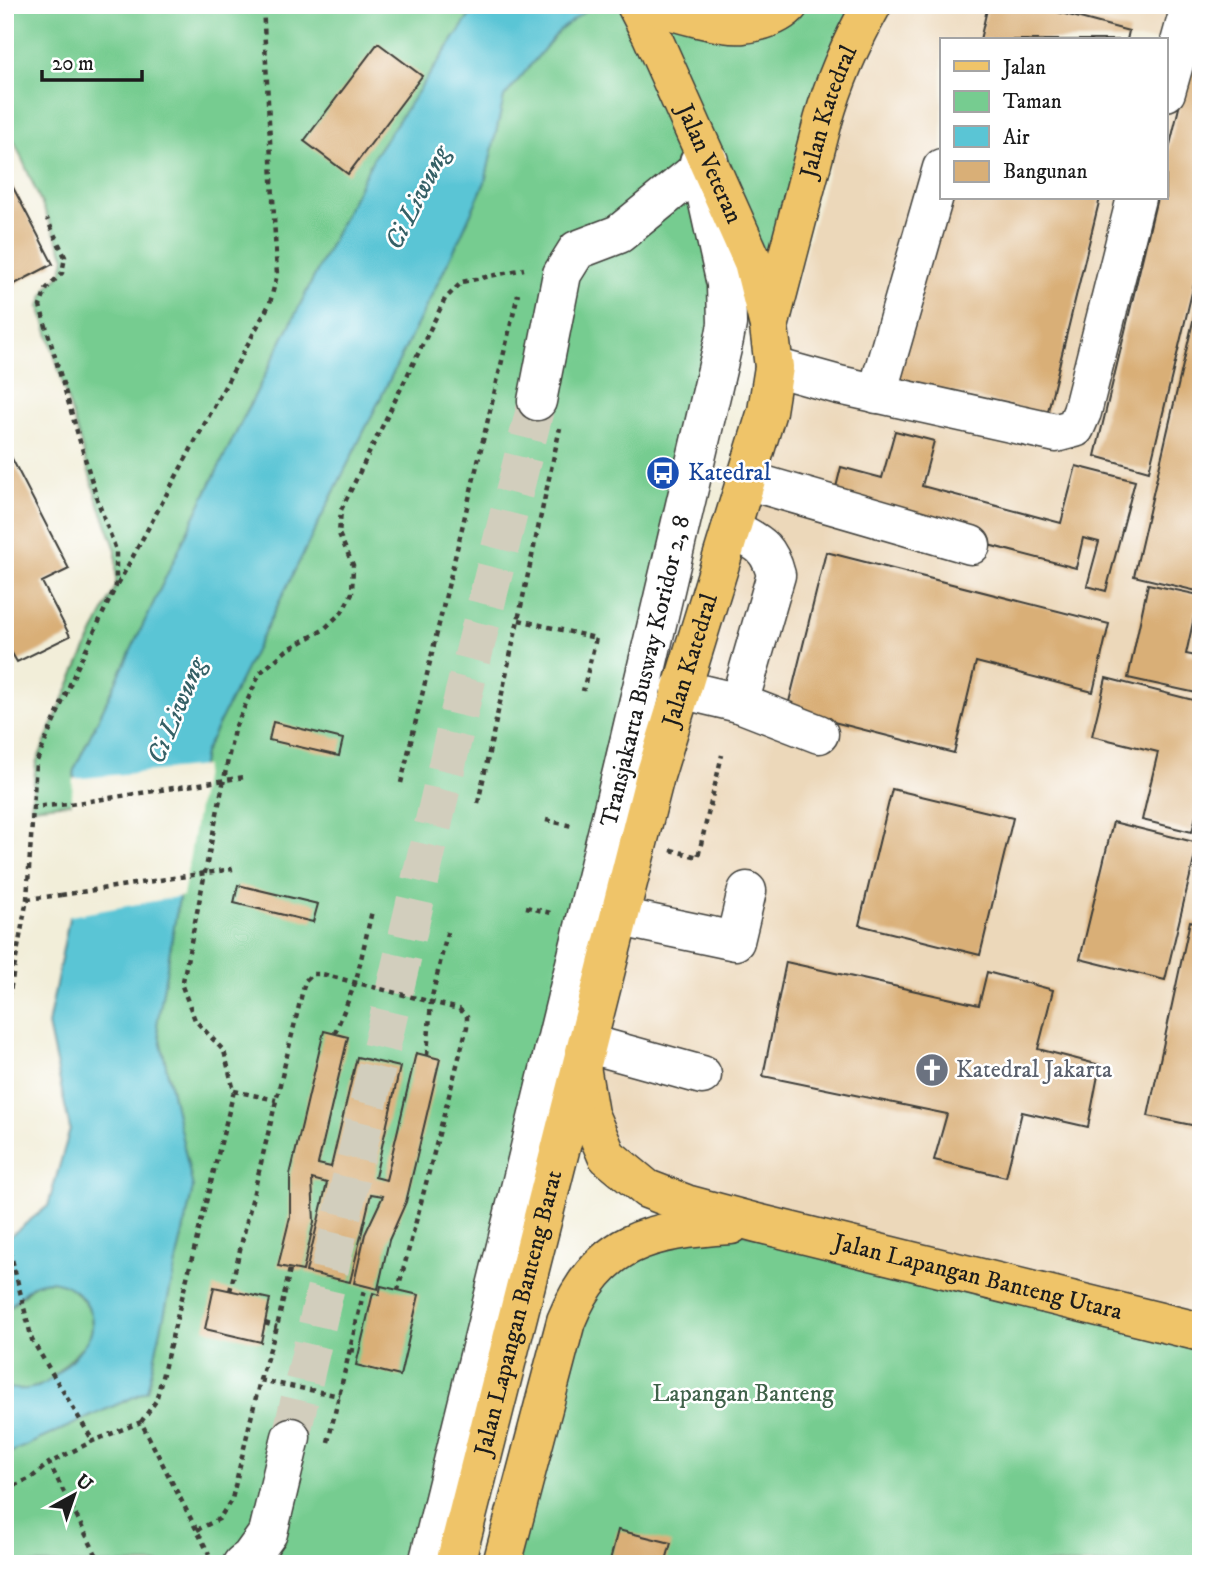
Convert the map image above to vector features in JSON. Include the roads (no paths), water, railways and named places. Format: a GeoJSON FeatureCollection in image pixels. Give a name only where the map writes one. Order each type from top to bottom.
{"type":"FeatureCollection","features":[{"type":"Feature","properties":{"kind":"main road"},"geometry":{"type":"LineString","coordinates":[[657,7],[741,25],[779,15],[789,5]]}},
{"type":"Feature","properties":{"kind":"main road","name":"Jalan Katedral"},"geometry":{"type":"LineString","coordinates":[[757,1223],[686,1204],[647,1189],[607,1156],[590,1114],[584,1053],[655,776],[767,411],[774,367],[769,327],[828,100],[872,5]]}},
{"type":"Feature","properties":{"kind":"main road","name":"Jalan Veteran"},"geometry":{"type":"LineString","coordinates":[[678,97],[705,164],[753,262],[769,327]]}},
{"type":"Feature","properties":{"kind":"main road","name":"Jalan Lapangan Banteng Barat"},"geometry":{"type":"LineString","coordinates":[[455,1564],[584,1053]]}},
{"type":"Feature","properties":{"kind":"main road","name":"Jalan Lapangan Banteng Barat"},"geometry":{"type":"LineString","coordinates":[[502,1564],[566,1321],[577,1294],[604,1261],[632,1241],[701,1227],[757,1223]]}},
{"type":"Feature","properties":{"kind":"main road","name":"Jalan Lapangan Banteng Utara"},"geometry":{"type":"LineString","coordinates":[[757,1223],[1201,1332]]}},
{"type":"Feature","properties":{"kind":"lane"},"geometry":{"type":"LineString","coordinates":[[1168,85],[1188,14],[1185,5]]}},
{"type":"Feature","properties":{"kind":"lane"},"geometry":{"type":"LineString","coordinates":[[657,7],[678,97]]}},
{"type":"Feature","properties":{"kind":"lane"},"geometry":{"type":"LineString","coordinates":[[549,410],[562,274],[577,250],[619,234],[705,164]]}},
{"type":"Feature","properties":{"kind":"lane","name":"Transjakarta Busway Koridor 2, 8"},"geometry":{"type":"LineString","coordinates":[[428,1564],[622,772],[724,340],[727,324],[726,284],[705,164]]}},
{"type":"Feature","properties":{"kind":"lane"},"geometry":{"type":"LineString","coordinates":[[877,394],[940,175]]}},
{"type":"Feature","properties":{"kind":"lane"},"geometry":{"type":"LineString","coordinates":[[774,367],[877,394],[1056,433],[1074,428],[1083,412],[1136,200]]}},
{"type":"Feature","properties":{"kind":"lane"},"geometry":{"type":"LineString","coordinates":[[746,480],[971,545]]}},
{"type":"Feature","properties":{"kind":"lane"},"geometry":{"type":"LineString","coordinates":[[731,528],[764,547],[772,557],[776,575],[740,703]]}},
{"type":"Feature","properties":{"kind":"lane"},"geometry":{"type":"LineString","coordinates":[[680,689],[740,703],[819,734]]}},
{"type":"Feature","properties":{"kind":"lane"},"geometry":{"type":"LineString","coordinates":[[702,1075],[584,1053],[563,1009],[616,930],[735,941],[747,891]]}},
{"type":"Feature","properties":{"kind":"lane"},"geometry":{"type":"LineString","coordinates":[[242,1564],[250,1558],[268,1533],[309,1442]]}},
{"type":"Feature","properties":{"kind":"water","name":"Ci Liwung"},"geometry":{"type":"Polygon","coordinates":[[[477,5],[593,5],[559,31],[504,97],[485,182],[458,242],[204,753],[157,1025],[193,1188],[147,1391],[5,1455],[5,1387],[27,1389],[47,1382],[80,1349],[92,1328],[89,1308],[76,1292],[58,1282],[48,1281],[34,1285],[5,1312],[5,1240],[48,1206],[70,1129],[48,1025],[69,918],[76,802],[74,770],[203,499],[375,155],[477,5]]]}},
{"type":"Feature","properties":{"kind":"tunnel"},"geometry":{"type":"LineString","coordinates":[[291,1437],[463,696],[537,401]]}},
{"type":"Feature","properties":{"kind":"place","name":"Katedral"},"geometry":{"type":"Point","coordinates":[663,473]}},
{"type":"Feature","properties":{"kind":"place","name":"Katedral Jakarta"},"geometry":{"type":"Point","coordinates":[932,1070]}},
{"type":"Feature","properties":{"kind":"park label","name":"Lapangan Banteng"},"geometry":{"type":"Point","coordinates":[743,1394]}}]}
